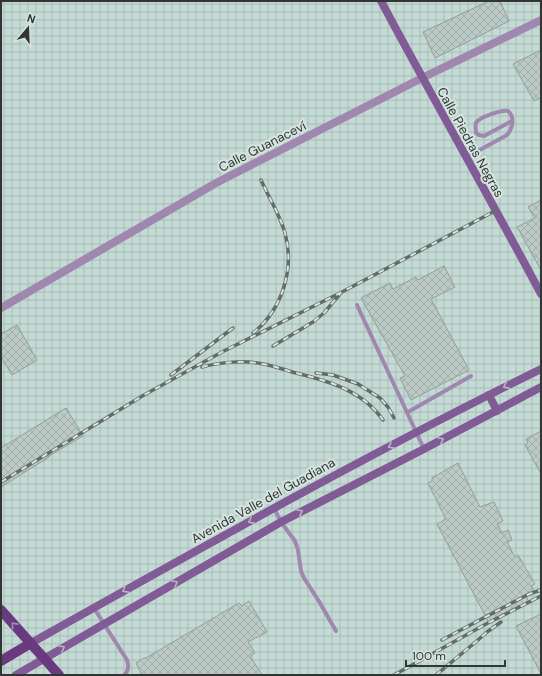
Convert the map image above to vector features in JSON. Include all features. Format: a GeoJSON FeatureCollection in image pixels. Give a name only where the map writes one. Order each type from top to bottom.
{"type":"FeatureCollection","features":[{"type":"Feature","properties":{"kind":"main road","name":"Calle Piedras Negras"},"geometry":{"type":"LineString","coordinates":[[381,1],[541,294]]}},
{"type":"Feature","properties":{"kind":"main road","name":"Avenida Valle del Guadiana"},"geometry":{"type":"LineString","coordinates":[[1,660],[274,508],[417,432],[541,369]]}},
{"type":"Feature","properties":{"kind":"main road"},"geometry":{"type":"LineString","coordinates":[[16,675],[281,522],[541,387]]}},
{"type":"Feature","properties":{"kind":"main road"},"geometry":{"type":"LineString","coordinates":[[489,395],[496,411]]}},
{"type":"Feature","properties":{"kind":"main road"},"geometry":{"type":"LineString","coordinates":[[1,610],[59,675]]}},
{"type":"Feature","properties":{"kind":"street","name":"Calle Guanaceví"},"geometry":{"type":"LineString","coordinates":[[1,308],[216,183],[422,78],[541,20]]}},
{"type":"Feature","properties":{"kind":"lane"},"geometry":{"type":"LineString","coordinates":[[467,157],[507,135],[511,130],[512,121],[511,113],[508,111],[500,112],[477,121],[475,124],[476,133],[484,136],[512,121]]}},
{"type":"Feature","properties":{"kind":"lane"},"geometry":{"type":"LineString","coordinates":[[357,305],[424,449]]}},
{"type":"Feature","properties":{"kind":"lane"},"geometry":{"type":"LineString","coordinates":[[408,412],[471,376]]}},
{"type":"Feature","properties":{"kind":"lane"},"geometry":{"type":"LineString","coordinates":[[274,508],[281,522],[295,541],[301,571],[304,578],[336,631]]}},
{"type":"Feature","properties":{"kind":"lane"},"geometry":{"type":"LineString","coordinates":[[94,608],[129,664],[128,670],[124,675]]}},
{"type":"Feature","properties":{"kind":"shaded area"},"geometry":{"type":"Polygon","coordinates":[[[1,1],[541,1],[541,675],[1,675],[1,1]]]}},
{"type":"Feature","properties":{"kind":"building"},"geometry":{"type":"Polygon","coordinates":[[[489,1],[500,1],[509,21],[435,58],[423,32],[489,1]]]}},
{"type":"Feature","properties":{"kind":"building"},"geometry":{"type":"Polygon","coordinates":[[[541,50],[541,97],[534,101],[513,64],[541,50]]]}},
{"type":"Feature","properties":{"kind":"building"},"geometry":{"type":"Polygon","coordinates":[[[541,200],[541,270],[517,227],[535,218],[528,207],[541,200]]]}},
{"type":"Feature","properties":{"kind":"building"},"geometry":{"type":"Polygon","coordinates":[[[444,266],[455,287],[431,299],[469,370],[411,400],[400,378],[405,376],[361,298],[390,283],[393,289],[416,277],[418,280],[444,266]]]}},
{"type":"Feature","properties":{"kind":"building"},"geometry":{"type":"Polygon","coordinates":[[[17,325],[37,360],[12,375],[1,357],[1,334],[17,325]]]}},
{"type":"Feature","properties":{"kind":"building"},"geometry":{"type":"Polygon","coordinates":[[[66,408],[83,436],[1,487],[1,448],[66,408]]]}},
{"type":"Feature","properties":{"kind":"building"},"geometry":{"type":"Polygon","coordinates":[[[541,431],[541,474],[525,445],[528,443],[526,439],[541,431]]]}},
{"type":"Feature","properties":{"kind":"building"},"geometry":{"type":"Polygon","coordinates":[[[458,463],[480,507],[494,502],[503,521],[497,524],[502,533],[508,530],[512,540],[507,542],[515,557],[518,555],[535,584],[531,586],[534,591],[526,596],[529,602],[489,623],[437,524],[446,519],[428,483],[432,481],[432,478],[458,463]]]}},
{"type":"Feature","properties":{"kind":"building"},"geometry":{"type":"Polygon","coordinates":[[[249,601],[267,632],[248,642],[255,653],[250,656],[262,675],[142,675],[136,663],[239,603],[242,606],[249,601]]]}},
{"type":"Feature","properties":{"kind":"building"},"geometry":{"type":"Polygon","coordinates":[[[541,614],[541,674],[516,626],[541,614]]]}},
{"type":"Feature","properties":{"kind":"railway"},"geometry":{"type":"LineString","coordinates":[[253,333],[272,313],[279,301],[284,288],[288,261],[288,247],[283,226],[261,180]]}},
{"type":"Feature","properties":{"kind":"railway"},"geometry":{"type":"LineString","coordinates":[[1,482],[144,395],[222,352],[342,292],[495,211]]}},
{"type":"Feature","properties":{"kind":"railway"},"geometry":{"type":"LineString","coordinates":[[273,346],[313,322],[324,313],[340,294]]}},
{"type":"Feature","properties":{"kind":"railway"},"geometry":{"type":"LineString","coordinates":[[171,375],[233,328]]}},
{"type":"Feature","properties":{"kind":"railway"},"geometry":{"type":"LineString","coordinates":[[202,367],[232,362],[248,362],[271,366],[321,380],[355,394],[375,410],[383,420]]}},
{"type":"Feature","properties":{"kind":"railway"},"geometry":{"type":"LineString","coordinates":[[316,373],[333,375],[358,384],[380,398],[388,407],[394,418]]}},
{"type":"Feature","properties":{"kind":"railway"},"geometry":{"type":"LineString","coordinates":[[442,640],[529,594],[541,590]]}},
{"type":"Feature","properties":{"kind":"railway"},"geometry":{"type":"LineString","coordinates":[[394,675],[486,624],[541,596]]}},
{"type":"Feature","properties":{"kind":"railway"},"geometry":{"type":"LineString","coordinates":[[436,675],[501,622]]}}]}
